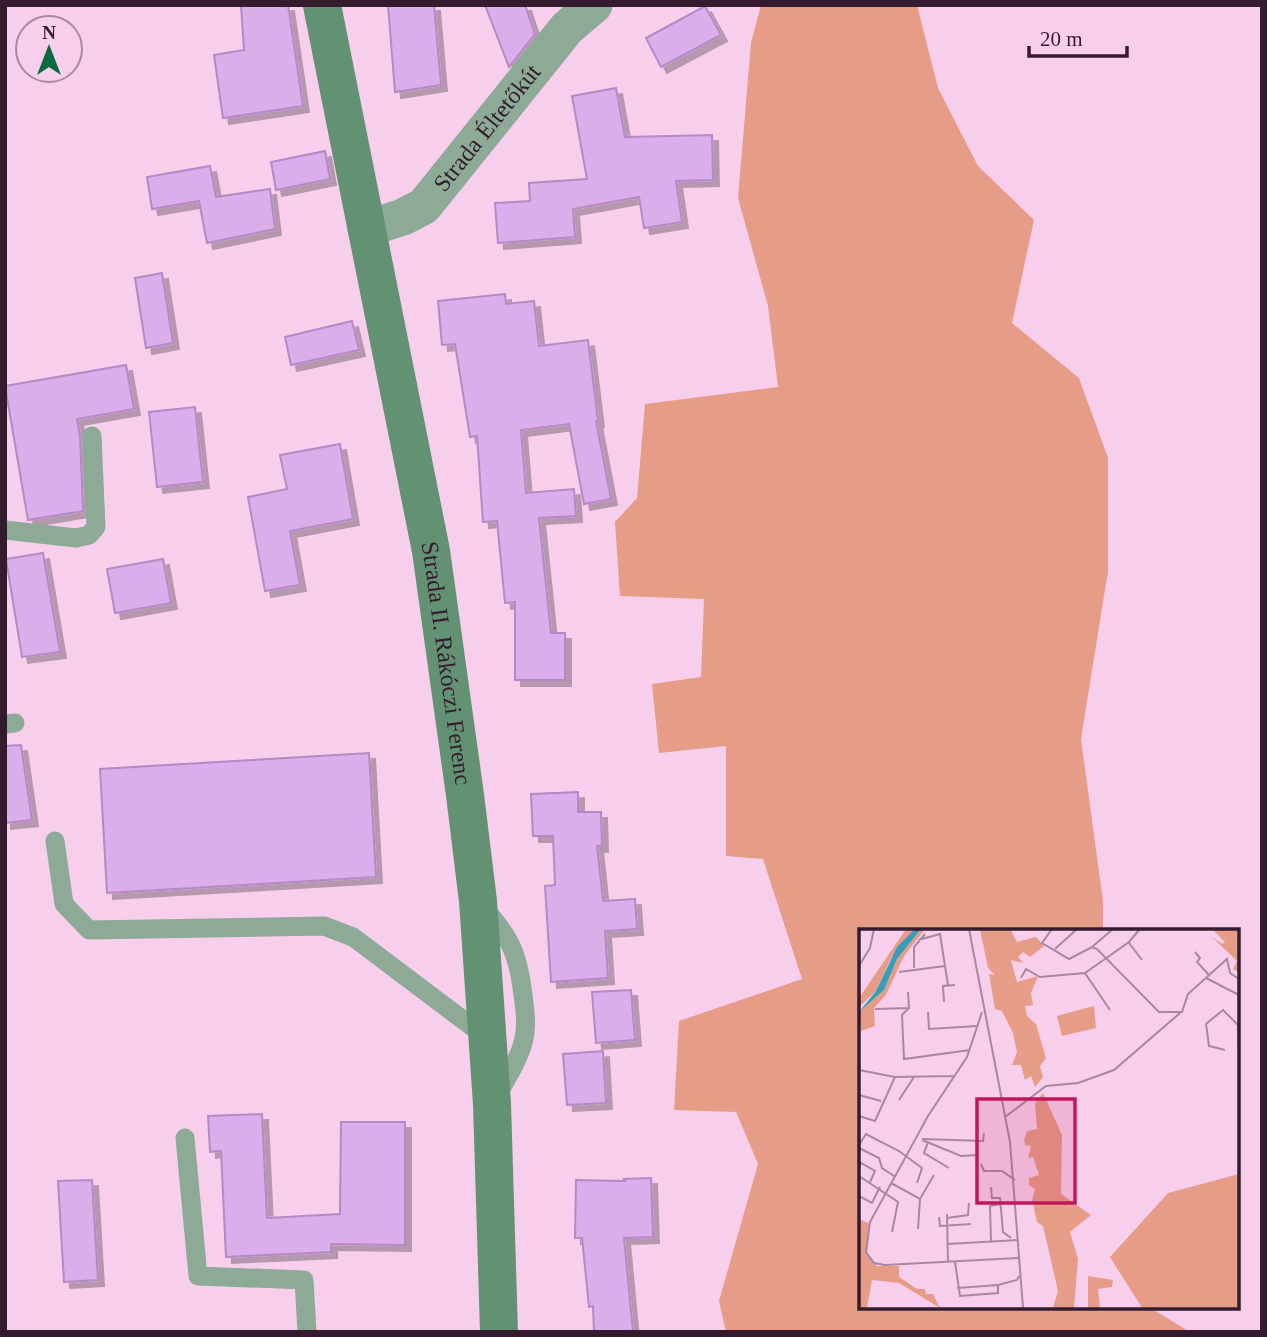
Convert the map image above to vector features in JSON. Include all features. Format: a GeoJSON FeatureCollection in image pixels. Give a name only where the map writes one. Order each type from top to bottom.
{"type":"FeatureCollection","features":[{"type":"Feature","properties":{"kind":"main road","name":"Strada II. Rákóczi Ferenc"},"geometry":{"type":"LineString","coordinates":[[321,5],[431,551],[478,901],[492,1104],[499,1332]]}},
{"type":"Feature","properties":{"kind":"street","name":"Strada Éltetőkút"},"geometry":{"type":"LineString","coordinates":[[366,229],[403,217],[424,206],[567,28],[594,5]]}},
{"type":"Feature","properties":{"kind":"lane"},"geometry":{"type":"LineString","coordinates":[[5,530],[76,538],[89,535],[96,527],[92,436]]}},
{"type":"Feature","properties":{"kind":"lane"},"geometry":{"type":"LineString","coordinates":[[55,841],[64,905],[89,930],[324,926],[353,937],[488,1039]]}},
{"type":"Feature","properties":{"kind":"lane"},"geometry":{"type":"LineString","coordinates":[[478,901],[501,926],[515,952],[525,1016],[524,1038],[516,1063],[492,1104]]}},
{"type":"Feature","properties":{"kind":"lane"},"geometry":{"type":"LineString","coordinates":[[185,1138],[198,1276],[304,1280],[307,1332]]}},
{"type":"Feature","properties":{"kind":"shaded area"},"geometry":{"type":"Polygon","coordinates":[[[761,5],[917,5],[938,88],[978,166],[1034,220],[1012,323],[1079,378],[1108,458],[1108,571],[1081,739],[1103,901],[1103,929],[859,929],[859,1309],[1152,1309],[1190,1332],[726,1332],[719,1301],[758,1164],[736,1112],[674,1110],[679,1021],[802,979],[763,859],[726,856],[726,746],[659,753],[652,684],[701,677],[704,599],[620,596],[615,522],[637,498],[645,404],[778,387],[768,306],[738,198],[751,43],[761,5]]]}},
{"type":"Feature","properties":{"kind":"building"},"geometry":{"type":"Polygon","coordinates":[[[241,5],[288,5],[303,106],[223,118],[214,55],[244,50],[241,5]]]}},
{"type":"Feature","properties":{"kind":"building"},"geometry":{"type":"Polygon","coordinates":[[[388,5],[434,5],[441,85],[395,92],[388,5]]]}},
{"type":"Feature","properties":{"kind":"building"},"geometry":{"type":"Polygon","coordinates":[[[485,5],[525,5],[535,34],[509,67],[485,5]]]}},
{"type":"Feature","properties":{"kind":"building"},"geometry":{"type":"Polygon","coordinates":[[[705,6],[721,35],[661,67],[646,38],[705,6]]]}},
{"type":"Feature","properties":{"kind":"building"},"geometry":{"type":"Polygon","coordinates":[[[616,88],[625,137],[712,135],[713,180],[676,181],[682,222],[644,228],[639,197],[573,209],[575,237],[498,243],[495,203],[530,201],[529,183],[587,179],[572,96],[616,88]]]}},
{"type":"Feature","properties":{"kind":"building"},"geometry":{"type":"Polygon","coordinates":[[[325,151],[330,179],[276,190],[271,162],[325,151]]]}},
{"type":"Feature","properties":{"kind":"building"},"geometry":{"type":"Polygon","coordinates":[[[210,166],[216,197],[270,189],[275,229],[207,243],[199,201],[152,209],[147,177],[210,166]]]}},
{"type":"Feature","properties":{"kind":"building"},"geometry":{"type":"Polygon","coordinates":[[[162,273],[173,343],[146,348],[135,278],[162,273]]]}},
{"type":"Feature","properties":{"kind":"building"},"geometry":{"type":"Polygon","coordinates":[[[505,294],[506,304],[534,301],[539,346],[588,340],[596,421],[611,499],[584,504],[569,424],[521,430],[526,493],[574,489],[576,516],[539,518],[551,633],[565,633],[565,680],[515,680],[515,602],[505,603],[497,521],[483,522],[477,436],[470,437],[455,344],[442,345],[438,301],[505,294]]]}},
{"type":"Feature","properties":{"kind":"building"},"geometry":{"type":"Polygon","coordinates":[[[352,321],[359,350],[291,365],[285,337],[352,321]]]}},
{"type":"Feature","properties":{"kind":"building"},"geometry":{"type":"Polygon","coordinates":[[[126,365],[134,409],[77,419],[83,511],[28,520],[5,386],[126,365]]]}},
{"type":"Feature","properties":{"kind":"building"},"geometry":{"type":"Polygon","coordinates":[[[195,407],[203,482],[157,487],[149,412],[195,407]]]}},
{"type":"Feature","properties":{"kind":"building"},"geometry":{"type":"Polygon","coordinates":[[[340,444],[353,519],[290,531],[300,585],[265,591],[248,497],[287,489],[280,455],[340,444]]]}},
{"type":"Feature","properties":{"kind":"building"},"geometry":{"type":"Polygon","coordinates":[[[43,553],[60,652],[22,657],[6,559],[43,553]]]}},
{"type":"Feature","properties":{"kind":"building"},"geometry":{"type":"Polygon","coordinates":[[[163,559],[171,603],[115,613],[107,569],[163,559]]]}},
{"type":"Feature","properties":{"kind":"building"},"geometry":{"type":"Polygon","coordinates":[[[21,745],[32,820],[5,823],[5,746],[21,745]]]}},
{"type":"Feature","properties":{"kind":"building"},"geometry":{"type":"Polygon","coordinates":[[[369,753],[376,877],[107,893],[100,769],[369,753]]]}},
{"type":"Feature","properties":{"kind":"building"},"geometry":{"type":"Polygon","coordinates":[[[578,792],[578,812],[601,812],[602,846],[597,846],[603,901],[635,899],[637,929],[605,931],[608,978],[551,982],[545,886],[555,885],[553,836],[533,836],[531,794],[578,792]]]}},
{"type":"Feature","properties":{"kind":"building"},"geometry":{"type":"Polygon","coordinates":[[[631,990],[635,1040],[596,1043],[592,992],[631,990]]]}},
{"type":"Feature","properties":{"kind":"building"},"geometry":{"type":"Polygon","coordinates":[[[603,1051],[606,1103],[567,1105],[563,1054],[603,1051]]]}},
{"type":"Feature","properties":{"kind":"building"},"geometry":{"type":"Polygon","coordinates":[[[262,1114],[267,1218],[340,1214],[341,1122],[405,1122],[405,1245],[331,1244],[331,1252],[226,1257],[221,1151],[210,1152],[208,1116],[262,1114]]]}},
{"type":"Feature","properties":{"kind":"building"},"geometry":{"type":"Polygon","coordinates":[[[651,1178],[653,1237],[624,1238],[633,1332],[594,1332],[593,1306],[589,1307],[582,1238],[575,1238],[576,1180],[625,1181],[624,1179],[651,1178]]]}},
{"type":"Feature","properties":{"kind":"building"},"geometry":{"type":"Polygon","coordinates":[[[92,1180],[98,1280],[64,1282],[58,1181],[92,1180]]]}}]}
